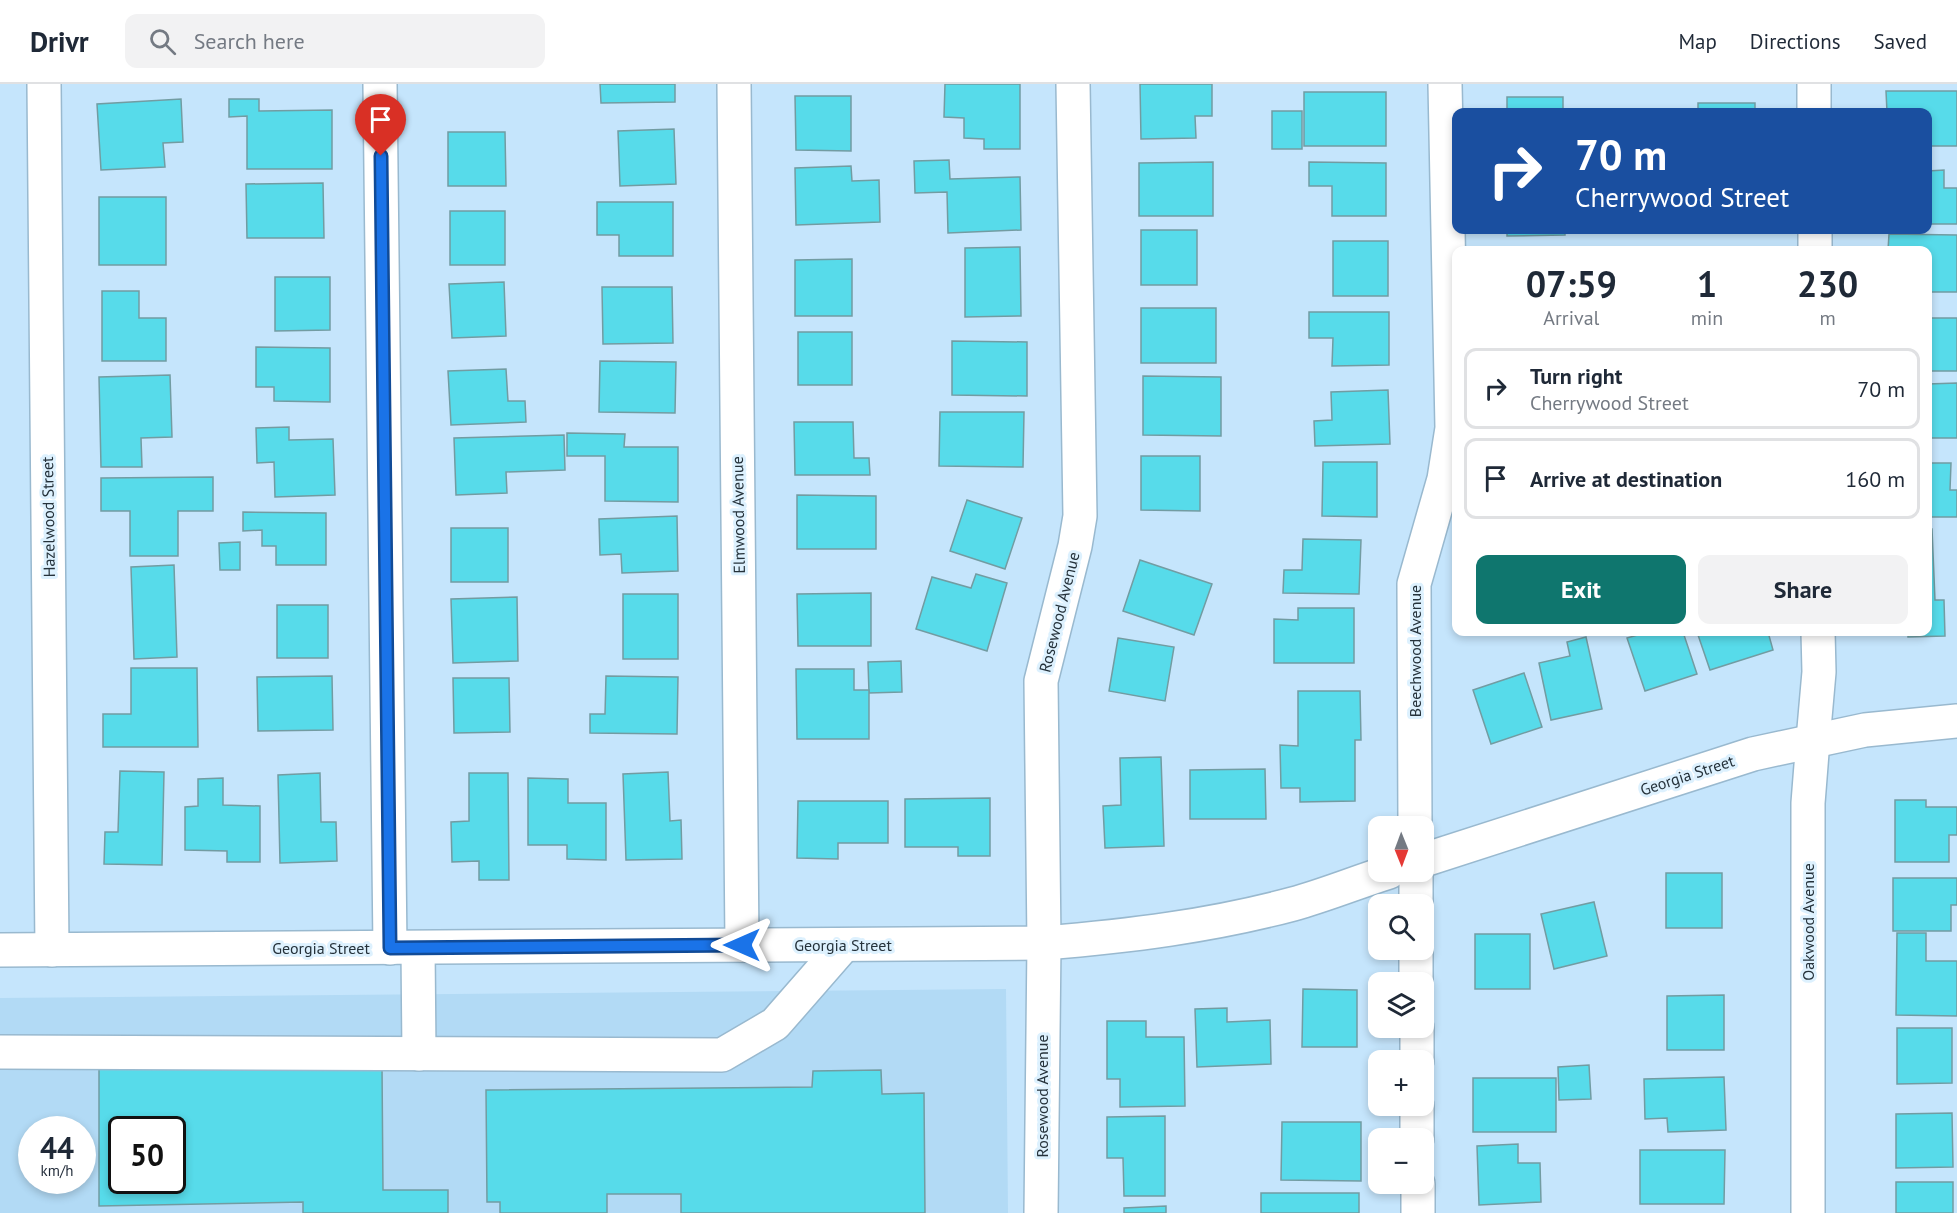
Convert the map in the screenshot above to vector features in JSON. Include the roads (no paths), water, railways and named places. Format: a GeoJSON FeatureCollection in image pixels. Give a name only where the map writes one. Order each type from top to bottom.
{"type":"FeatureCollection","features":[{"type":"Feature","properties":{"kind":"street","name":"Hazelwood Street"},"geometry":{"type":"LineString","coordinates":[[44,84],[52,950]]}},
{"type":"Feature","properties":{"kind":"street"},"geometry":{"type":"LineString","coordinates":[[380,84],[404,948],[419,1054]]}},
{"type":"Feature","properties":{"kind":"street","name":"Elmwood Avenue"},"geometry":{"type":"LineString","coordinates":[[734,84],[742,945]]}},
{"type":"Feature","properties":{"kind":"street","name":"Rosewood Avenue"},"geometry":{"type":"LineString","coordinates":[[1041,1213],[1044,943],[1041,681],[1076,546],[1080,516],[1073,84]]}},
{"type":"Feature","properties":{"kind":"street","name":"Beechwood Avenue"},"geometry":{"type":"LineString","coordinates":[[1415,816],[1414,584],[1444,479],[1452,428],[1445,84]]}},
{"type":"Feature","properties":{"kind":"street"},"geometry":{"type":"LineString","coordinates":[[1814,84],[1814,108]]}},
{"type":"Feature","properties":{"kind":"street","name":"Oakwood Avenue"},"geometry":{"type":"LineString","coordinates":[[1808,1213],[1808,815],[1819,672],[1818,636]]}},
{"type":"Feature","properties":{"kind":"street","name":"Georgia Street"},"geometry":{"type":"LineString","coordinates":[[1434,857],[1753,754],[1865,730],[1957,721]]}},
{"type":"Feature","properties":{"kind":"street","name":"Georgia Street"},"geometry":{"type":"LineString","coordinates":[[0,950],[1044,943],[1136,935],[1211,923],[1295,904],[1368,879]]}},
{"type":"Feature","properties":{"kind":"street"},"geometry":{"type":"LineString","coordinates":[[0,1052],[722,1055],[775,1024],[844,945]]}},
{"type":"Feature","properties":{"kind":"street"},"geometry":{"type":"LineString","coordinates":[[1418,1194],[1418,1213]]}}]}
